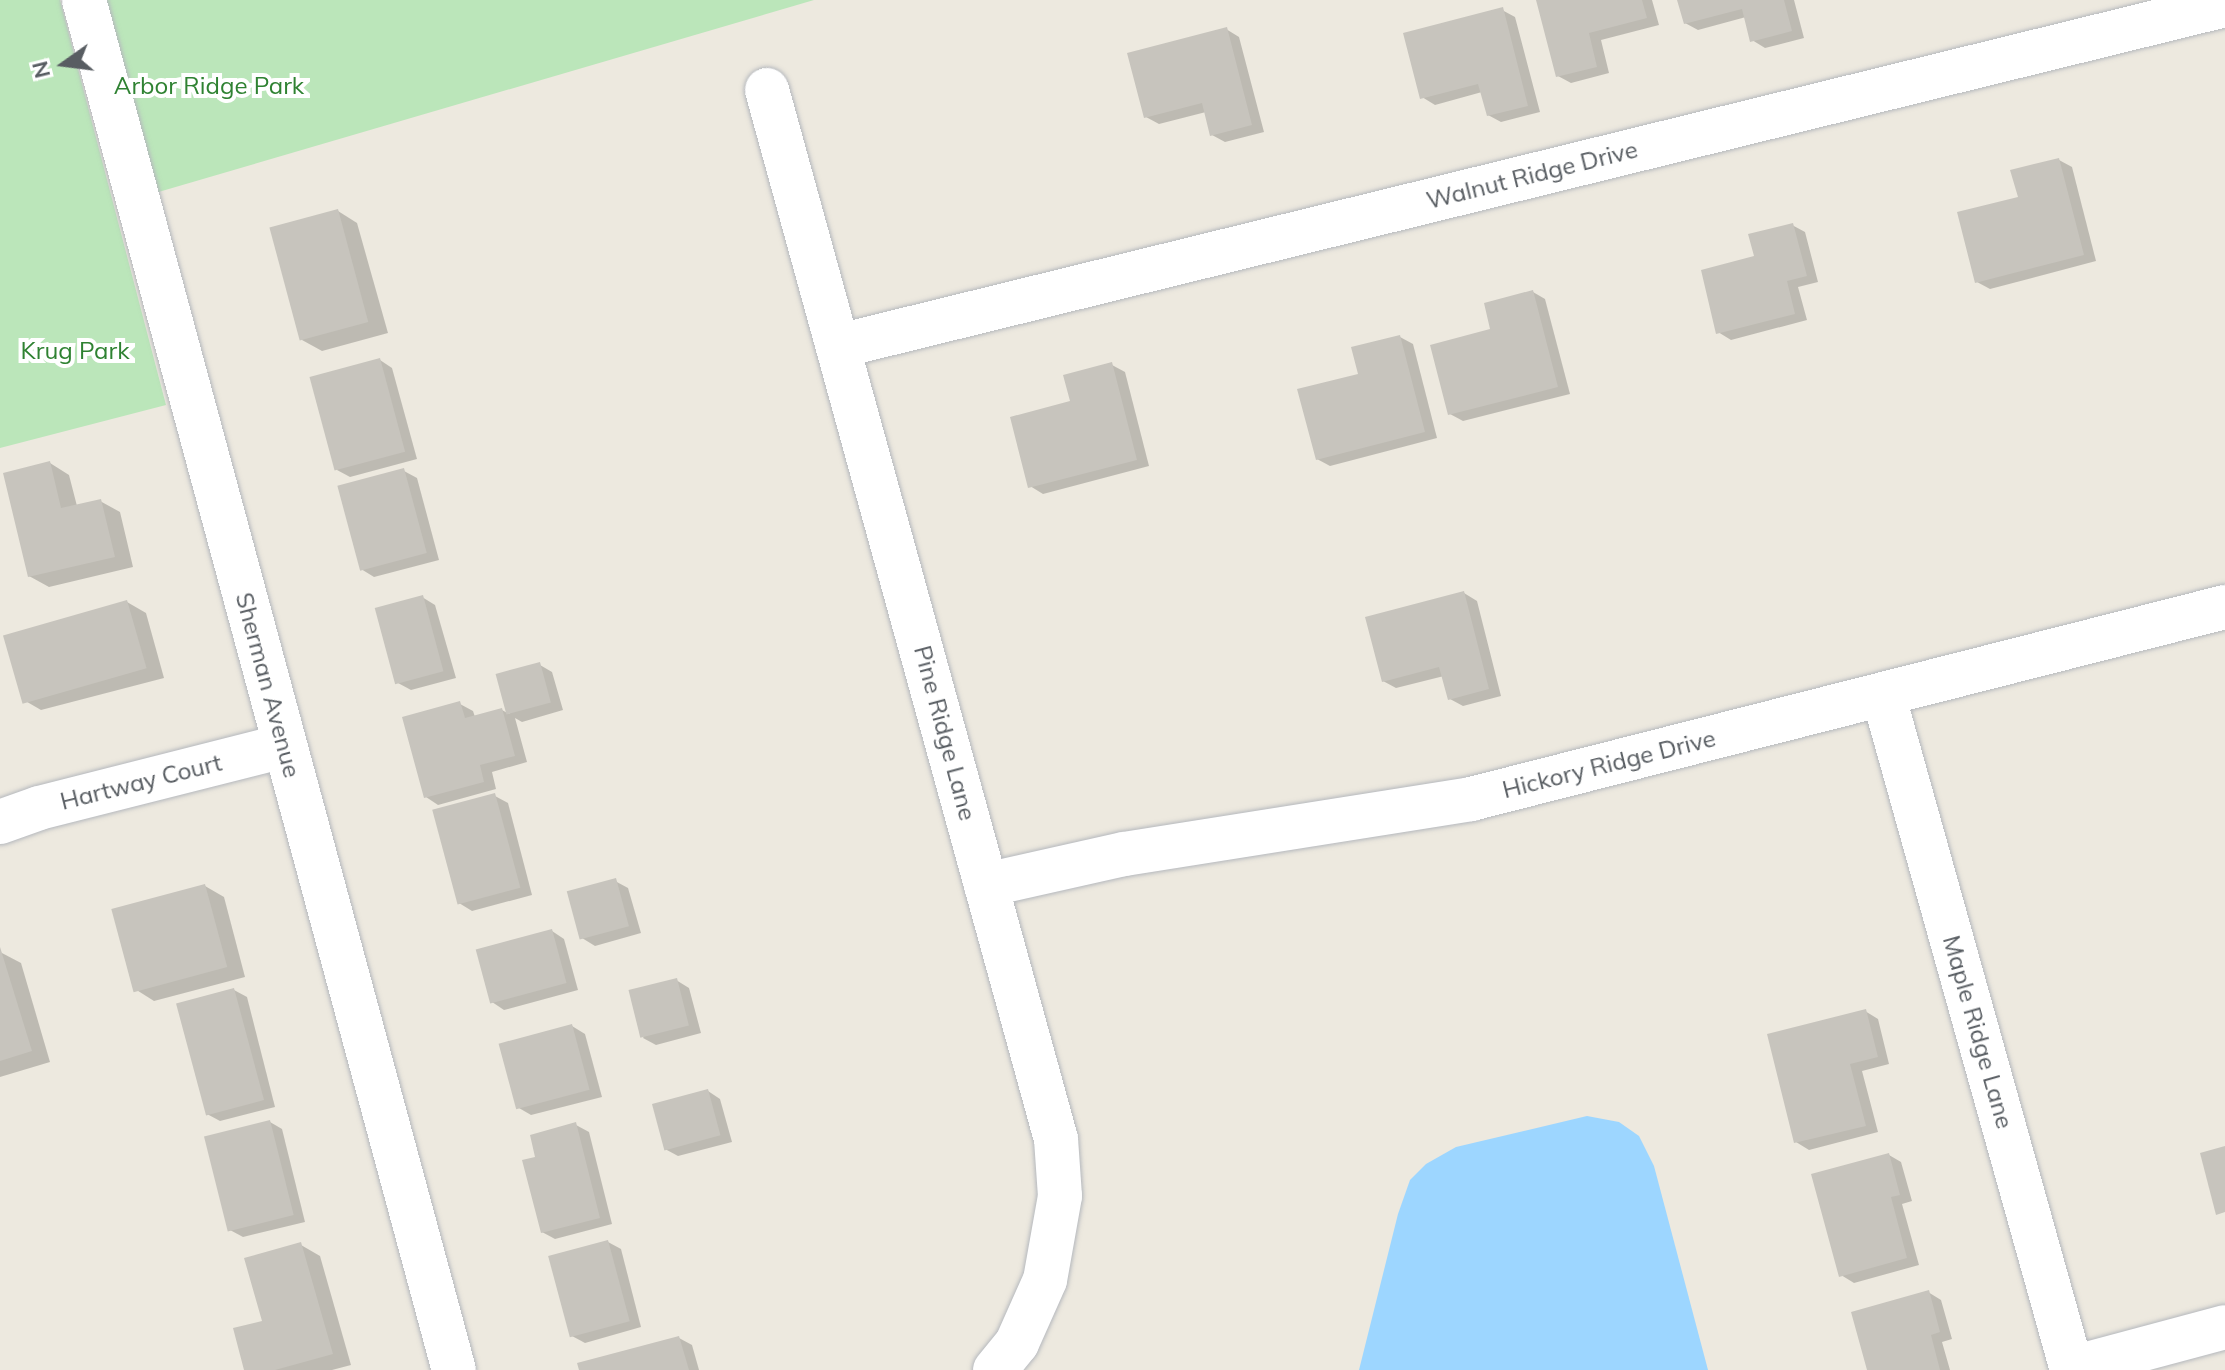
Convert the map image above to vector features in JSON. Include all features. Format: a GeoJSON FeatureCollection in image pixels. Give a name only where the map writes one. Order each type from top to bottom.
{"type":"FeatureCollection","features":[{"type":"Feature","properties":{"kind":"street","name":"Sherman Avenue"},"geometry":{"type":"LineString","coordinates":[[84,0],[454,1370]]}},
{"type":"Feature","properties":{"kind":"street","name":"Walnut Ridge Drive"},"geometry":{"type":"LineString","coordinates":[[839,346],[2225,5]]}},
{"type":"Feature","properties":{"kind":"street","name":"Pine Ridge Lane"},"geometry":{"type":"LineString","coordinates":[[767,90],[1056,1139],[1060,1196],[1045,1280],[1017,1343],[995,1370]]}},
{"type":"Feature","properties":{"kind":"street","name":"Hickory Ridge Drive"},"geometry":{"type":"LineString","coordinates":[[986,885],[1124,854],[1471,799],[2225,607]]}},
{"type":"Feature","properties":{"kind":"street","name":"Maple Ridge Lane"},"geometry":{"type":"LineString","coordinates":[[1883,694],[2072,1369]]}},
{"type":"Feature","properties":{"kind":"street","name":"Hartway Court"},"geometry":{"type":"LineString","coordinates":[[0,822],[39,808],[284,746]]}},
{"type":"Feature","properties":{"kind":"street"},"geometry":{"type":"LineString","coordinates":[[2072,1369],[2225,1327]]}},
{"type":"Feature","properties":{"kind":"green space","name":"Krug Park"},"geometry":{"type":"Polygon","coordinates":[[[0,0],[60,0],[166,405],[0,448],[0,0]]]}},
{"type":"Feature","properties":{"kind":"green space","name":"Arbor Ridge Park"},"geometry":{"type":"Polygon","coordinates":[[[95,0],[814,0],[138,198],[95,0]]]}},
{"type":"Feature","properties":{"kind":"water"},"geometry":{"type":"Polygon","coordinates":[[[1587,1116],[1619,1122],[1639,1136],[1654,1166],[1708,1370],[1359,1370],[1398,1214],[1410,1180],[1426,1164],[1456,1147],[1587,1116]]]}},
{"type":"Feature","properties":{"kind":"building"},"geometry":{"type":"Polygon","coordinates":[[[1536,0],[1642,0],[1647,18],[1589,33],[1597,67],[1556,77],[1536,0]]]}},
{"type":"Feature","properties":{"kind":"building"},"geometry":{"type":"Polygon","coordinates":[[[1677,0],[1784,0],[1792,31],[1750,42],[1742,9],[1684,24],[1677,0]]]}},
{"type":"Feature","properties":{"kind":"building"},"geometry":{"type":"Polygon","coordinates":[[[1503,7],[1528,106],[1487,116],[1478,84],[1420,99],[1403,33],[1503,7]]]}},
{"type":"Feature","properties":{"kind":"building"},"geometry":{"type":"Polygon","coordinates":[[[1227,27],[1252,125],[1210,136],[1202,103],[1144,118],[1127,53],[1227,27]]]}},
{"type":"Feature","properties":{"kind":"building"},"geometry":{"type":"Polygon","coordinates":[[[2059,158],[2084,255],[1975,283],[1957,212],[2018,197],[2010,170],[2059,158]]]}},
{"type":"Feature","properties":{"kind":"building"},"geometry":{"type":"Polygon","coordinates":[[[338,209],[368,322],[300,340],[269,227],[338,209]]]}},
{"type":"Feature","properties":{"kind":"building"},"geometry":{"type":"Polygon","coordinates":[[[1793,223],[1807,276],[1787,281],[1795,314],[1716,334],[1701,270],[1754,256],[1748,234],[1793,223]]]}},
{"type":"Feature","properties":{"kind":"building"},"geometry":{"type":"Polygon","coordinates":[[[1533,290],[1558,387],[1448,415],[1430,345],[1490,329],[1484,303],[1533,290]]]}},
{"type":"Feature","properties":{"kind":"building"},"geometry":{"type":"Polygon","coordinates":[[[1400,335],[1425,432],[1316,460],[1297,389],[1358,374],[1351,347],[1400,335]]]}},
{"type":"Feature","properties":{"kind":"building"},"geometry":{"type":"Polygon","coordinates":[[[380,358],[405,452],[335,471],[309,377],[380,358]]]}},
{"type":"Feature","properties":{"kind":"building"},"geometry":{"type":"Polygon","coordinates":[[[1112,362],[1137,460],[1028,488],[1010,417],[1070,401],[1063,375],[1112,362]]]}},
{"type":"Feature","properties":{"kind":"building"},"geometry":{"type":"Polygon","coordinates":[[[50,461],[61,508],[101,499],[115,557],[28,577],[3,473],[50,461]]]}},
{"type":"Feature","properties":{"kind":"building"},"geometry":{"type":"Polygon","coordinates":[[[404,468],[427,553],[360,571],[337,486],[404,468]]]}},
{"type":"Feature","properties":{"kind":"building"},"geometry":{"type":"Polygon","coordinates":[[[1464,591],[1489,689],[1448,700],[1439,667],[1382,682],[1365,617],[1464,591]]]}},
{"type":"Feature","properties":{"kind":"building"},"geometry":{"type":"Polygon","coordinates":[[[423,595],[443,671],[395,684],[375,608],[423,595]]]}},
{"type":"Feature","properties":{"kind":"building"},"geometry":{"type":"Polygon","coordinates":[[[127,600],[147,668],[23,704],[3,636],[127,600]]]}},
{"type":"Feature","properties":{"kind":"building"},"geometry":{"type":"Polygon","coordinates":[[[540,662],[551,703],[506,714],[496,674],[540,662]]]}},
{"type":"Feature","properties":{"kind":"building"},"geometry":{"type":"Polygon","coordinates":[[[460,701],[465,718],[502,708],[515,756],[480,765],[484,782],[424,798],[402,717],[460,701]]]}},
{"type":"Feature","properties":{"kind":"building"},"geometry":{"type":"Polygon","coordinates":[[[495,793],[520,888],[458,904],[432,810],[495,793]]]}},
{"type":"Feature","properties":{"kind":"building"},"geometry":{"type":"Polygon","coordinates":[[[616,878],[629,926],[580,939],[567,891],[616,878]]]}},
{"type":"Feature","properties":{"kind":"building"},"geometry":{"type":"Polygon","coordinates":[[[205,884],[227,967],[134,992],[111,909],[205,884]]]}},
{"type":"Feature","properties":{"kind":"building"},"geometry":{"type":"Polygon","coordinates":[[[552,929],[566,983],[490,1004],[476,949],[552,929]]]}},
{"type":"Feature","properties":{"kind":"building"},"geometry":{"type":"Polygon","coordinates":[[[0,947],[32,1051],[0,1061],[0,947]]]}},
{"type":"Feature","properties":{"kind":"building"},"geometry":{"type":"Polygon","coordinates":[[[677,978],[689,1026],[640,1038],[628,990],[677,978]]]}},
{"type":"Feature","properties":{"kind":"building"},"geometry":{"type":"Polygon","coordinates":[[[234,988],[264,1100],[206,1116],[176,1004],[234,988]]]}},
{"type":"Feature","properties":{"kind":"building"},"geometry":{"type":"Polygon","coordinates":[[[1866,1009],[1878,1057],[1850,1064],[1866,1126],[1794,1143],[1767,1034],[1866,1009]]]}},
{"type":"Feature","properties":{"kind":"building"},"geometry":{"type":"Polygon","coordinates":[[[572,1024],[590,1090],[516,1109],[499,1044],[572,1024]]]}},
{"type":"Feature","properties":{"kind":"building"},"geometry":{"type":"Polygon","coordinates":[[[708,1089],[720,1135],[664,1150],[652,1104],[708,1089]]]}},
{"type":"Feature","properties":{"kind":"building"},"geometry":{"type":"Polygon","coordinates":[[[270,1120],[294,1215],[228,1232],[204,1136],[270,1120]]]}},
{"type":"Feature","properties":{"kind":"building"},"geometry":{"type":"Polygon","coordinates":[[[576,1122],[600,1218],[541,1233],[522,1160],[535,1157],[530,1135],[576,1122]]]}},
{"type":"Feature","properties":{"kind":"building"},"geometry":{"type":"Polygon","coordinates":[[[2225,1146],[2225,1212],[2216,1215],[2200,1153],[2225,1146]]]}},
{"type":"Feature","properties":{"kind":"building"},"geometry":{"type":"Polygon","coordinates":[[[1889,1153],[1900,1195],[1891,1197],[1907,1258],[1839,1277],[1811,1174],[1889,1153]]]}},
{"type":"Feature","properties":{"kind":"building"},"geometry":{"type":"Polygon","coordinates":[[[608,1240],[630,1321],[570,1337],[548,1256],[608,1240]]]}},
{"type":"Feature","properties":{"kind":"building"},"geometry":{"type":"Polygon","coordinates":[[[301,1242],[333,1354],[275,1370],[244,1370],[233,1328],[262,1321],[244,1258],[301,1242]]]}},
{"type":"Feature","properties":{"kind":"building"},"geometry":{"type":"Polygon","coordinates":[[[1929,1290],[1940,1332],[1931,1335],[1940,1370],[1867,1370],[1851,1312],[1929,1290]]]}},
{"type":"Feature","properties":{"kind":"building"},"geometry":{"type":"Polygon","coordinates":[[[679,1336],[689,1370],[579,1370],[577,1363],[679,1336]]]}}]}
